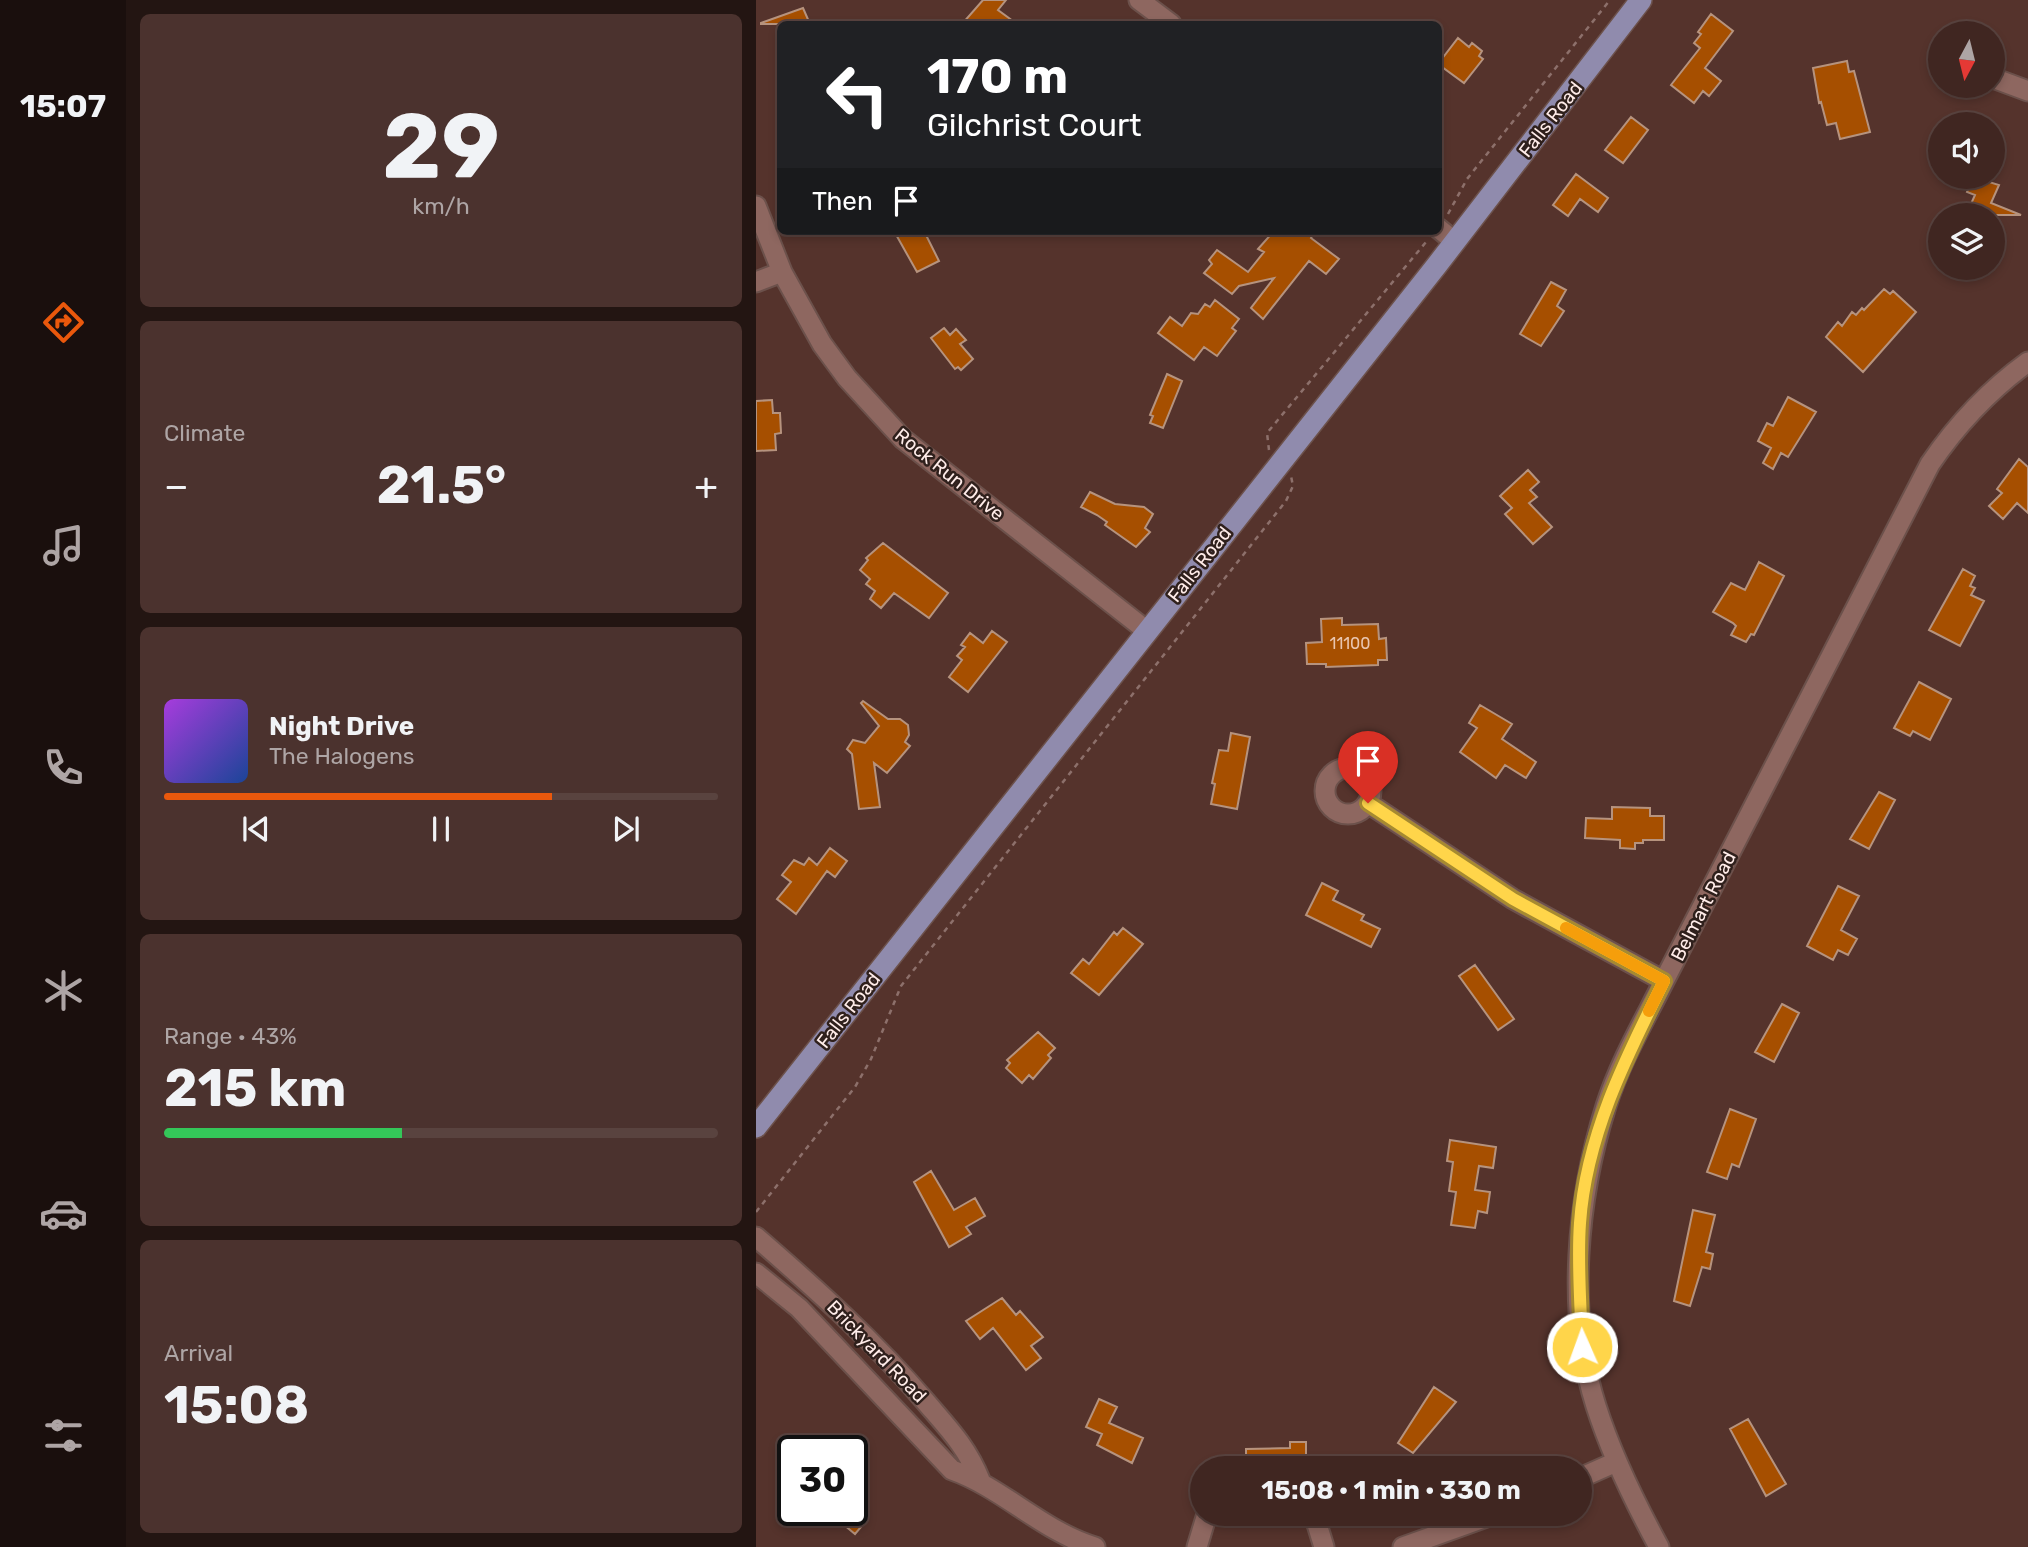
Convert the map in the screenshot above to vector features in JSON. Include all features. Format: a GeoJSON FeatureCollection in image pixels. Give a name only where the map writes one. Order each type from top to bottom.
{"type":"FeatureCollection","features":[{"type":"Feature","properties":{"kind":"main road","name":"Falls Road"},"geometry":{"type":"LineString","coordinates":[[756,1128],[1147,631],[1447,235],[1641,0]]}},
{"type":"Feature","properties":{"kind":"street"},"geometry":{"type":"LineString","coordinates":[[1139,0],[1167,21]]}},
{"type":"Feature","properties":{"kind":"street"},"geometry":{"type":"LineString","coordinates":[[2006,83],[2028,91]]}},
{"type":"Feature","properties":{"kind":"street","name":"Rock Run Drive"},"geometry":{"type":"LineString","coordinates":[[756,206],[782,272],[822,344],[847,378],[903,439],[1147,631]]}},
{"type":"Feature","properties":{"kind":"street"},"geometry":{"type":"LineString","coordinates":[[756,282],[782,272]]}},
{"type":"Feature","properties":{"kind":"street","name":"Belmart Road"},"geometry":{"type":"LineString","coordinates":[[1659,1547],[1616,1462],[1595,1404],[1582,1347],[1580,1221],[1590,1162],[1606,1105],[1623,1062],[1930,464],[1952,433],[1991,389],[2028,362]]}},
{"type":"Feature","properties":{"kind":"street"},"geometry":{"type":"LineString","coordinates":[[1368,803],[1513,899],[1664,981]]}},
{"type":"Feature","properties":{"kind":"street","name":"Brickyard Road"},"geometry":{"type":"LineString","coordinates":[[756,1237],[814,1287],[892,1362],[969,1451],[980,1480]]}},
{"type":"Feature","properties":{"kind":"street","name":"Brickyard Road"},"geometry":{"type":"LineString","coordinates":[[756,1273],[799,1308],[952,1469],[980,1480],[1024,1512],[1095,1547]]}},
{"type":"Feature","properties":{"kind":"street"},"geometry":{"type":"LineString","coordinates":[[1592,1473],[1616,1462]]}},
{"type":"Feature","properties":{"kind":"street"},"geometry":{"type":"LineString","coordinates":[[1197,1547],[1203,1526]]}},
{"type":"Feature","properties":{"kind":"street"},"geometry":{"type":"LineString","coordinates":[[1318,1526],[1324,1547]]}},
{"type":"Feature","properties":{"kind":"street"},"geometry":{"type":"LineString","coordinates":[[1404,1547],[1462,1526]]}},
{"type":"Feature","properties":{"kind":"path"},"geometry":{"type":"LineString","coordinates":[[1447,235],[1467,180],[1610,0]]}},
{"type":"Feature","properties":{"kind":"building"},"geometry":{"type":"Polygon","coordinates":[[[983,0],[1006,0],[998,10],[1013,21],[965,21],[983,0]]]}},
{"type":"Feature","properties":{"kind":"building"},"geometry":{"type":"Polygon","coordinates":[[[803,8],[809,21],[777,21],[777,24],[761,23],[803,8]]]}},
{"type":"Feature","properties":{"kind":"building"},"geometry":{"type":"Polygon","coordinates":[[[1711,14],[1733,31],[1705,68],[1721,81],[1709,96],[1703,91],[1694,103],[1671,85],[1700,48],[1694,43],[1701,34],[1698,32],[1711,14]]]}},
{"type":"Feature","properties":{"kind":"building"},"geometry":{"type":"Polygon","coordinates":[[[1458,38],[1469,47],[1472,43],[1482,51],[1479,56],[1483,59],[1464,83],[1442,67],[1442,59],[1458,38]]]}},
{"type":"Feature","properties":{"kind":"building"},"geometry":{"type":"Polygon","coordinates":[[[1847,61],[1849,72],[1854,71],[1870,132],[1840,139],[1836,123],[1827,125],[1821,102],[1819,103],[1813,68],[1847,61]]]}},
{"type":"Feature","properties":{"kind":"building"},"geometry":{"type":"Polygon","coordinates":[[[1631,117],[1648,130],[1623,163],[1605,150],[1631,117]]]}},
{"type":"Feature","properties":{"kind":"building"},"geometry":{"type":"Polygon","coordinates":[[[1576,174],[1608,198],[1598,212],[1580,199],[1568,216],[1553,205],[1576,174]]]}},
{"type":"Feature","properties":{"kind":"building"},"geometry":{"type":"Polygon","coordinates":[[[1968,189],[1997,189],[1991,203],[1971,203],[1975,195],[1967,192],[1968,189]]]}},
{"type":"Feature","properties":{"kind":"building"},"geometry":{"type":"Polygon","coordinates":[[[2005,209],[2021,215],[2005,215],[2005,209]]]}},
{"type":"Feature","properties":{"kind":"building"},"geometry":{"type":"Polygon","coordinates":[[[896,235],[926,235],[939,261],[917,272],[896,235]]]}},
{"type":"Feature","properties":{"kind":"building"},"geometry":{"type":"Polygon","coordinates":[[[1270,235],[1313,235],[1311,238],[1339,259],[1326,274],[1309,261],[1263,319],[1251,308],[1274,278],[1239,286],[1232,294],[1204,273],[1212,264],[1209,260],[1217,250],[1248,272],[1264,252],[1258,249],[1270,235]]]}},
{"type":"Feature","properties":{"kind":"building"},"geometry":{"type":"Polygon","coordinates":[[[1551,282],[1566,290],[1557,306],[1564,311],[1541,346],[1520,334],[1551,282]]]}},
{"type":"Feature","properties":{"kind":"building"},"geometry":{"type":"Polygon","coordinates":[[[1884,289],[1890,294],[1893,291],[1916,312],[1863,372],[1826,337],[1838,322],[1842,326],[1852,312],[1856,315],[1862,308],[1864,310],[1884,289]]]}},
{"type":"Feature","properties":{"kind":"building"},"geometry":{"type":"Polygon","coordinates":[[[1215,300],[1239,319],[1232,328],[1236,331],[1217,356],[1204,347],[1194,360],[1158,333],[1170,317],[1182,326],[1191,313],[1198,314],[1205,304],[1210,307],[1215,300]]]}},
{"type":"Feature","properties":{"kind":"building"},"geometry":{"type":"Polygon","coordinates":[[[944,328],[950,335],[956,329],[966,340],[960,344],[973,359],[961,370],[958,367],[955,369],[931,338],[944,328]]]}},
{"type":"Feature","properties":{"kind":"building"},"geometry":{"type":"Polygon","coordinates":[[[1167,374],[1182,381],[1163,428],[1150,423],[1153,416],[1150,415],[1167,374]]]}},
{"type":"Feature","properties":{"kind":"building"},"geometry":{"type":"Polygon","coordinates":[[[1788,397],[1816,412],[1788,457],[1781,453],[1773,469],[1763,463],[1771,448],[1758,441],[1767,423],[1773,426],[1788,397]]]}},
{"type":"Feature","properties":{"kind":"building"},"geometry":{"type":"Polygon","coordinates":[[[772,400],[773,413],[780,413],[781,433],[775,434],[776,450],[756,451],[756,401],[772,400]]]}},
{"type":"Feature","properties":{"kind":"building"},"geometry":{"type":"Polygon","coordinates":[[[2019,459],[2028,467],[2028,513],[2017,503],[2003,519],[1989,506],[2002,493],[1997,489],[2019,459]]]}},
{"type":"Feature","properties":{"kind":"building"},"geometry":{"type":"Polygon","coordinates":[[[1528,470],[1539,482],[1530,490],[1537,497],[1529,503],[1552,527],[1533,544],[1505,514],[1512,508],[1500,496],[1528,470]]]}},
{"type":"Feature","properties":{"kind":"building"},"geometry":{"type":"Polygon","coordinates":[[[1090,492],[1115,504],[1144,507],[1153,514],[1145,528],[1150,532],[1136,547],[1105,525],[1107,522],[1081,507],[1090,492]]]}},
{"type":"Feature","properties":{"kind":"building"},"geometry":{"type":"Polygon","coordinates":[[[883,543],[948,593],[929,618],[894,593],[881,608],[870,599],[875,591],[866,584],[870,579],[860,570],[868,560],[866,558],[883,543]]]}},
{"type":"Feature","properties":{"kind":"building"},"geometry":{"type":"Polygon","coordinates":[[[1759,562],[1784,576],[1754,635],[1751,634],[1746,642],[1731,635],[1736,626],[1733,623],[1713,612],[1731,583],[1745,590],[1759,562]]]}},
{"type":"Feature","properties":{"kind":"building"},"geometry":{"type":"Polygon","coordinates":[[[1963,569],[1975,576],[1970,586],[1975,588],[1971,595],[1984,601],[1960,646],[1929,630],[1963,569]]]}},
{"type":"Feature","properties":{"kind":"building"},"geometry":{"type":"Polygon","coordinates":[[[1342,618],[1342,625],[1378,624],[1379,639],[1386,638],[1387,660],[1378,660],[1378,665],[1326,667],[1326,664],[1307,664],[1306,643],[1322,642],[1321,619],[1342,618]]]}},
{"type":"Feature","properties":{"kind":"building"},"geometry":{"type":"Polygon","coordinates":[[[992,631],[1007,642],[968,692],[949,677],[962,660],[957,656],[965,647],[961,645],[970,633],[983,643],[992,631]]]}},
{"type":"Feature","properties":{"kind":"building"},"geometry":{"type":"Polygon","coordinates":[[[1919,682],[1951,699],[1930,740],[1913,731],[1910,736],[1894,728],[1919,682]]]}},
{"type":"Feature","properties":{"kind":"building"},"geometry":{"type":"Polygon","coordinates":[[[863,701],[888,719],[900,719],[908,725],[909,735],[905,742],[910,746],[887,773],[874,763],[880,807],[859,809],[852,754],[847,749],[853,740],[865,743],[879,726],[861,703],[863,701]]]}},
{"type":"Feature","properties":{"kind":"building"},"geometry":{"type":"Polygon","coordinates":[[[1480,705],[1512,724],[1502,739],[1536,762],[1526,778],[1505,765],[1496,778],[1460,752],[1477,728],[1469,723],[1480,705]]]}},
{"type":"Feature","properties":{"kind":"building"},"geometry":{"type":"Polygon","coordinates":[[[1231,733],[1250,737],[1237,809],[1211,804],[1219,750],[1228,751],[1231,733]]]}},
{"type":"Feature","properties":{"kind":"building"},"geometry":{"type":"Polygon","coordinates":[[[1879,792],[1895,800],[1869,849],[1850,839],[1879,792]]]}},
{"type":"Feature","properties":{"kind":"building"},"geometry":{"type":"Polygon","coordinates":[[[1612,807],[1650,808],[1650,816],[1664,816],[1664,840],[1643,840],[1643,843],[1635,843],[1635,849],[1620,848],[1620,840],[1585,838],[1586,818],[1612,819],[1612,807]]]}},
{"type":"Feature","properties":{"kind":"building"},"geometry":{"type":"Polygon","coordinates":[[[830,848],[847,861],[835,877],[827,871],[796,914],[777,899],[791,882],[782,875],[794,860],[804,865],[809,858],[817,865],[830,848]]]}},
{"type":"Feature","properties":{"kind":"building"},"geometry":{"type":"Polygon","coordinates":[[[1322,883],[1338,891],[1333,900],[1364,915],[1361,920],[1380,929],[1371,947],[1306,915],[1322,883]]]}},
{"type":"Feature","properties":{"kind":"building"},"geometry":{"type":"Polygon","coordinates":[[[1838,886],[1859,896],[1841,930],[1857,939],[1848,955],[1838,950],[1833,960],[1807,946],[1838,886]]]}},
{"type":"Feature","properties":{"kind":"building"},"geometry":{"type":"Polygon","coordinates":[[[1123,928],[1143,944],[1099,995],[1071,973],[1083,959],[1089,964],[1114,932],[1117,935],[1123,928]]]}},
{"type":"Feature","properties":{"kind":"building"},"geometry":{"type":"Polygon","coordinates":[[[1475,965],[1514,1019],[1498,1030],[1459,976],[1475,965]]]}},
{"type":"Feature","properties":{"kind":"building"},"geometry":{"type":"Polygon","coordinates":[[[1782,1004],[1799,1013],[1774,1062],[1755,1052],[1782,1004]]]}},
{"type":"Feature","properties":{"kind":"building"},"geometry":{"type":"Polygon","coordinates":[[[1038,1032],[1055,1048],[1048,1055],[1051,1058],[1033,1079],[1029,1075],[1022,1083],[1006,1068],[1010,1063],[1007,1060],[1038,1032]]]}},
{"type":"Feature","properties":{"kind":"building"},"geometry":{"type":"Polygon","coordinates":[[[1730,1109],[1756,1119],[1739,1167],[1732,1164],[1727,1179],[1707,1172],[1730,1109]]]}},
{"type":"Feature","properties":{"kind":"building"},"geometry":{"type":"Polygon","coordinates":[[[1450,1140],[1496,1147],[1493,1168],[1479,1166],[1475,1190],[1490,1192],[1487,1213],[1478,1211],[1475,1228],[1451,1225],[1456,1192],[1449,1191],[1453,1162],[1447,1161],[1450,1140]]]}},
{"type":"Feature","properties":{"kind":"building"},"geometry":{"type":"Polygon","coordinates":[[[931,1171],[954,1210],[975,1198],[985,1216],[966,1227],[971,1234],[949,1247],[914,1182],[931,1171]]]}},
{"type":"Feature","properties":{"kind":"building"},"geometry":{"type":"Polygon","coordinates":[[[1693,1210],[1715,1215],[1706,1252],[1713,1254],[1710,1269],[1702,1267],[1690,1306],[1674,1301],[1693,1210]]]}},
{"type":"Feature","properties":{"kind":"building"},"geometry":{"type":"Polygon","coordinates":[[[1002,1298],[1016,1315],[1020,1311],[1043,1337],[1031,1346],[1041,1358],[1026,1370],[993,1328],[980,1339],[966,1321],[1002,1298]]]}},
{"type":"Feature","properties":{"kind":"building"},"geometry":{"type":"Polygon","coordinates":[[[1434,1387],[1456,1402],[1413,1453],[1398,1443],[1434,1387]]]}},
{"type":"Feature","properties":{"kind":"building"},"geometry":{"type":"Polygon","coordinates":[[[1099,1399],[1117,1407],[1109,1423],[1143,1438],[1132,1463],[1097,1445],[1102,1434],[1086,1427],[1099,1399]]]}},
{"type":"Feature","properties":{"kind":"building"},"geometry":{"type":"Polygon","coordinates":[[[1748,1419],[1786,1484],[1766,1496],[1730,1429],[1748,1419]]]}},
{"type":"Feature","properties":{"kind":"building"},"geometry":{"type":"Polygon","coordinates":[[[1290,1442],[1306,1442],[1306,1456],[1246,1456],[1246,1449],[1290,1448],[1290,1442]]]}},
{"type":"Feature","properties":{"kind":"building"},"geometry":{"type":"Polygon","coordinates":[[[845,1526],[862,1526],[855,1534],[845,1526]]]}},
{"type":"Feature","properties":{"kind":"slow traffic"},"geometry":{"type":"LineString","coordinates":[[1566,928],[1664,981],[1649,1011]]}},
{"type":"Feature","properties":{"kind":"route"},"geometry":{"type":"LineString","coordinates":[[1368,803],[1513,899],[1664,981],[1623,1062],[1606,1105],[1590,1162],[1580,1221],[1582,1347]]}}]}
